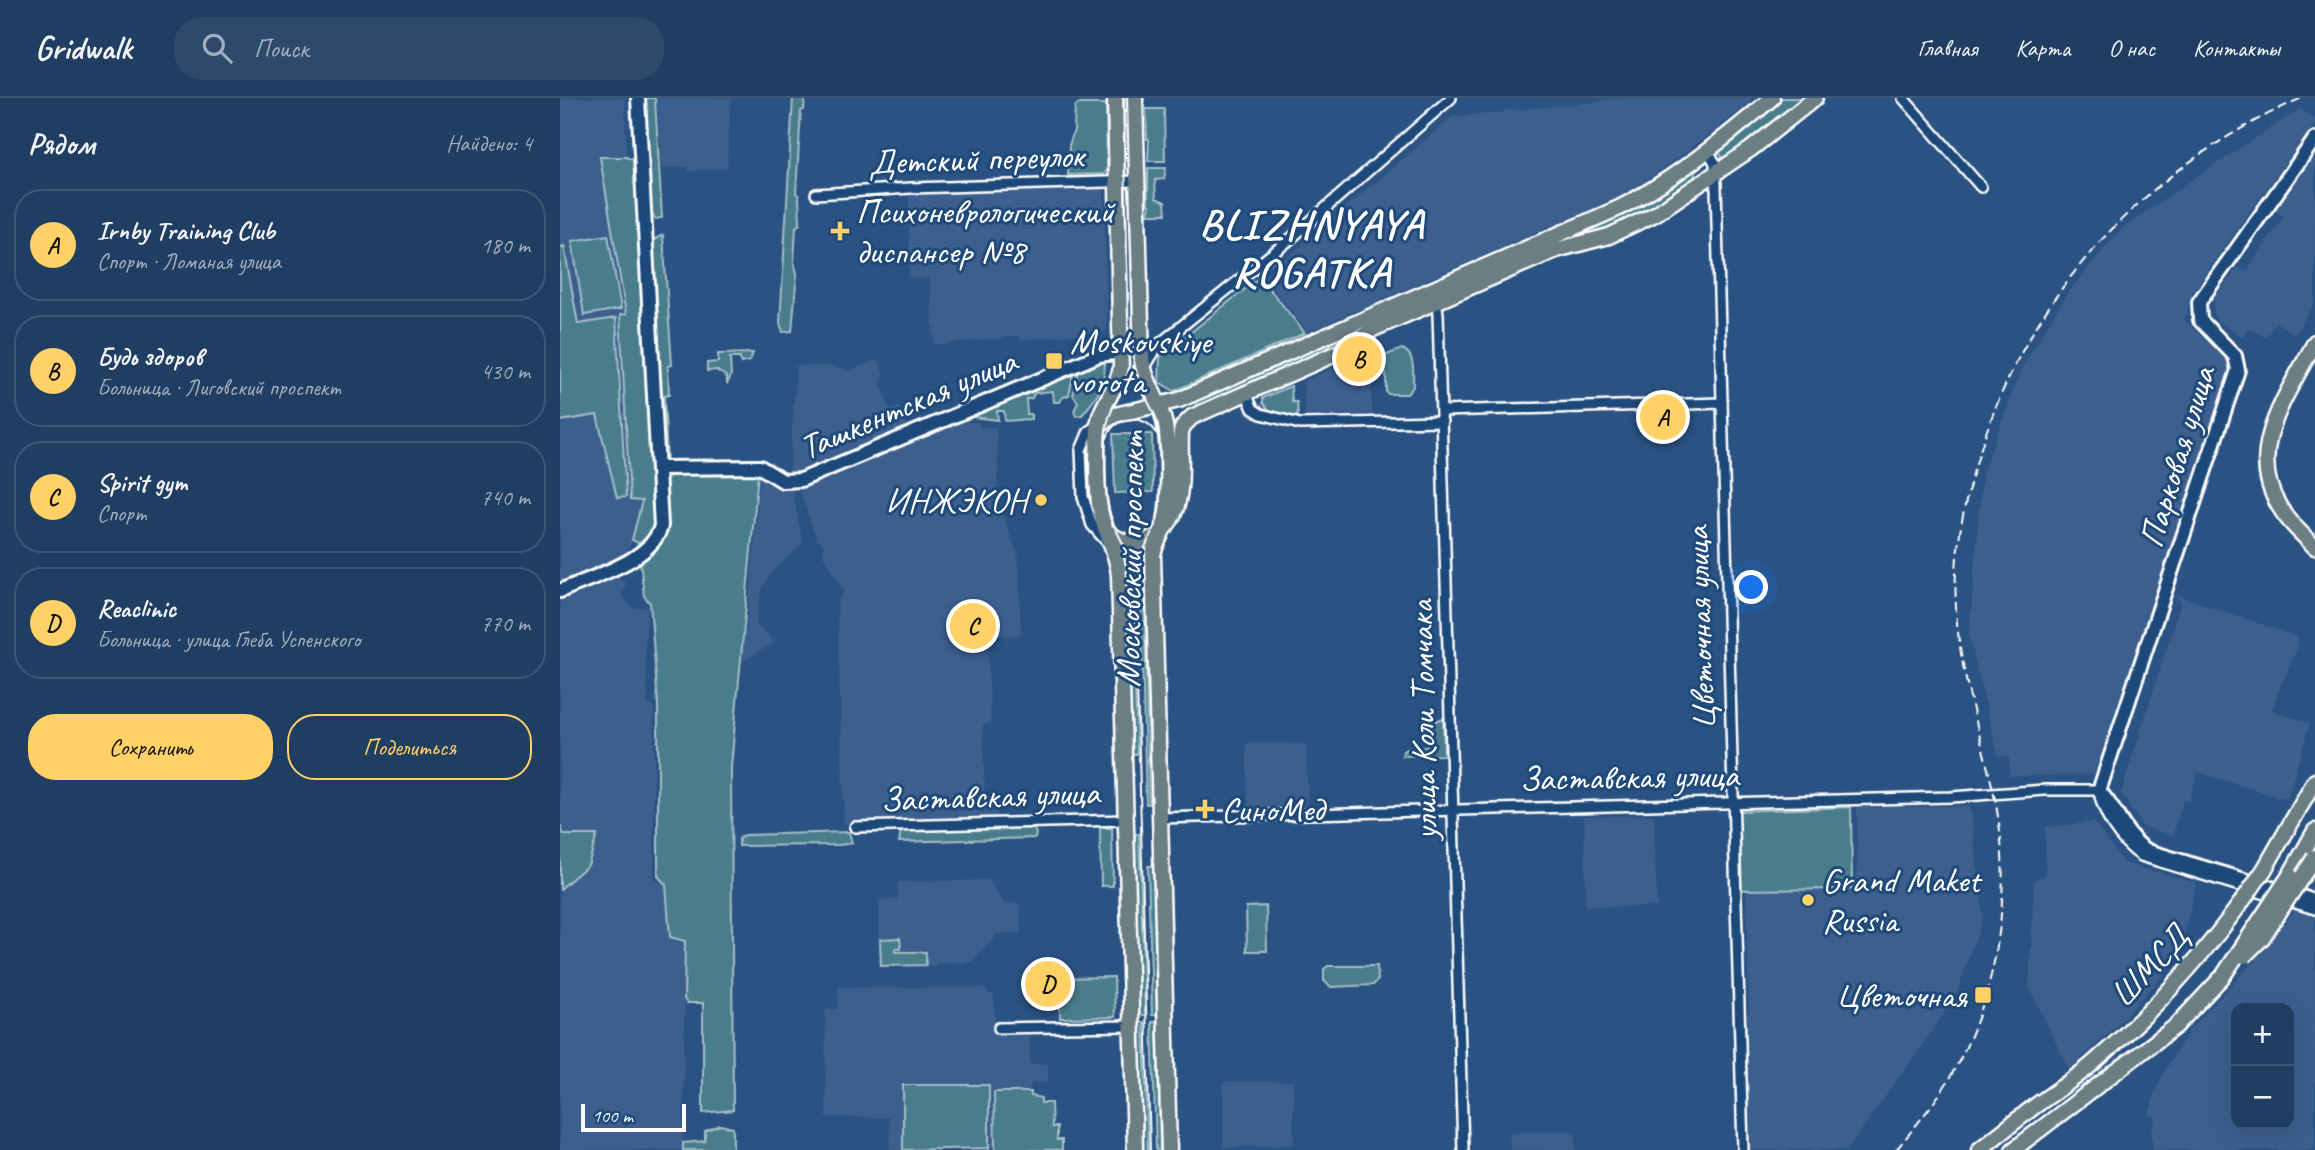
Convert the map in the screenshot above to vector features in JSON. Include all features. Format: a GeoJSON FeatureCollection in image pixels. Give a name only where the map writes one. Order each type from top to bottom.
{"type":"FeatureCollection","features":[{"type":"Feature","properties":{"kind":"main road","name":"Московский проспект"},"geometry":{"type":"LineString","coordinates":[[1115,98],[1121,352],[1118,384],[1101,413],[1098,425],[1099,501],[1115,551],[1119,576],[1135,1150]]}},
{"type":"Feature","properties":{"kind":"main road","name":"Московский проспект"},"geometry":{"type":"LineString","coordinates":[[1135,98],[1144,371],[1164,420],[1166,442],[1167,504],[1164,527],[1153,555],[1169,1150]]}},
{"type":"Feature","properties":{"kind":"main road"},"geometry":{"type":"LineString","coordinates":[[1108,532],[1122,541],[1135,544],[1149,540],[1171,520],[1179,499],[1181,432],[1192,416],[1344,350],[1373,330],[1435,296],[1643,196],[1772,98]]}},
{"type":"Feature","properties":{"kind":"main road"},"geometry":{"type":"LineString","coordinates":[[1098,425],[1126,412],[1179,400],[1556,250],[1624,230],[1655,214],[1716,174],[1815,98]]}},
{"type":"Feature","properties":{"kind":"main road"},"geometry":{"type":"LineString","coordinates":[[2315,342],[2270,430],[2265,452],[2270,489],[2278,506],[2315,547]]}},
{"type":"Feature","properties":{"kind":"main road"},"geometry":{"type":"LineString","coordinates":[[1126,412],[1144,415],[1156,422],[1164,433],[1166,442]]}},
{"type":"Feature","properties":{"kind":"main road","name":"ШМСД"},"geometry":{"type":"LineString","coordinates":[[1979,1150],[2088,1067],[2129,1031],[2183,976],[2212,943],[2258,880],[2315,781]]}},
{"type":"Feature","properties":{"kind":"main road","name":"ШМСД"},"geometry":{"type":"LineString","coordinates":[[2012,1150],[2176,1026],[2223,976],[2290,875],[2315,831]]}},
{"type":"Feature","properties":{"kind":"main road"},"geometry":{"type":"LineString","coordinates":[[2223,976],[2262,939],[2315,857]]}},
{"type":"Feature","properties":{"kind":"street"},"geometry":{"type":"LineString","coordinates":[[560,591],[628,561],[651,546],[661,526],[638,98]]}},
{"type":"Feature","properties":{"kind":"street"},"geometry":{"type":"LineString","coordinates":[[1144,371],[1158,345],[1288,241],[1451,98]]}},
{"type":"Feature","properties":{"kind":"street"},"geometry":{"type":"LineString","coordinates":[[1903,98],[1981,187]]}},
{"type":"Feature","properties":{"kind":"street","name":"Парковая улица"},"geometry":{"type":"LineString","coordinates":[[2099,791],[2238,370],[2235,356],[2200,320],[2199,302],[2315,139]]}},
{"type":"Feature","properties":{"kind":"street","name":"Цветочная улица"},"geometry":{"type":"LineString","coordinates":[[1707,149],[1715,163],[1716,174],[1743,1150]]}},
{"type":"Feature","properties":{"kind":"street","name":"Детский переулок"},"geometry":{"type":"LineString","coordinates":[[816,194],[911,188],[1138,181]]}},
{"type":"Feature","properties":{"kind":"street","name":"улица Коли Томчака"},"geometry":{"type":"LineString","coordinates":[[1435,296],[1442,416],[1463,1150]]}},
{"type":"Feature","properties":{"kind":"street"},"geometry":{"type":"LineString","coordinates":[[1142,341],[1149,345],[1158,345]]}},
{"type":"Feature","properties":{"kind":"street","name":"Ташкентская улица"},"geometry":{"type":"LineString","coordinates":[[659,468],[760,467],[779,479],[794,482],[1099,355],[1121,352]]}},
{"type":"Feature","properties":{"kind":"street"},"geometry":{"type":"LineString","coordinates":[[1246,393],[1253,409],[1261,414],[1300,424],[1722,403]]}},
{"type":"Feature","properties":{"kind":"street","name":"Московский проспект"},"geometry":{"type":"LineString","coordinates":[[1098,425],[1089,431],[1081,450],[1084,506],[1092,525],[1115,551]]}},
{"type":"Feature","properties":{"kind":"street","name":"Заставская улица"},"geometry":{"type":"LineString","coordinates":[[1160,818],[1733,801],[1939,798],[2045,790],[2099,791]]}},
{"type":"Feature","properties":{"kind":"street"},"geometry":{"type":"LineString","coordinates":[[2099,791],[2107,799],[2129,835],[2148,850],[2315,901]]}},
{"type":"Feature","properties":{"kind":"street"},"geometry":{"type":"LineString","coordinates":[[2099,791],[2101,803],[2121,838],[2141,856],[2315,909]]}},
{"type":"Feature","properties":{"kind":"street","name":"Заставская улица"},"geometry":{"type":"LineString","coordinates":[[855,827],[1125,820]]}},
{"type":"Feature","properties":{"kind":"street"},"geometry":{"type":"LineString","coordinates":[[999,1028],[1131,1026]]}},
{"type":"Feature","properties":{"kind":"shaded area"},"geometry":{"type":"Polygon","coordinates":[[[560,98],[625,98],[626,157],[600,157],[626,314],[620,315],[630,500],[643,500],[627,554],[560,585],[560,98]]]}},
{"type":"Feature","properties":{"kind":"shaded area"},"geometry":{"type":"Polygon","coordinates":[[[642,98],[655,98],[662,218],[655,219],[649,206],[642,98]]]}},
{"type":"Feature","properties":{"kind":"shaded area"},"geometry":{"type":"Polygon","coordinates":[[[657,98],[731,98],[727,168],[688,171],[688,167],[661,168],[657,98]]]}},
{"type":"Feature","properties":{"kind":"shaded area"},"geometry":{"type":"Polygon","coordinates":[[[793,98],[805,98],[804,110],[801,111],[796,193],[799,196],[800,224],[796,227],[794,262],[797,273],[792,331],[783,332],[780,323],[793,98]]]}},
{"type":"Feature","properties":{"kind":"shaded area"},"geometry":{"type":"Polygon","coordinates":[[[1615,98],[1753,98],[1716,130],[1631,192],[1307,332],[1264,277],[1453,116],[1502,113],[1615,98]]]}},
{"type":"Feature","properties":{"kind":"shaded area"},"geometry":{"type":"Polygon","coordinates":[[[1782,98],[1806,98],[1781,119],[1723,159],[1718,150],[1782,98]]]}},
{"type":"Feature","properties":{"kind":"shaded area"},"geometry":{"type":"Polygon","coordinates":[[[1078,104],[1106,104],[1107,170],[1104,174],[1068,175],[1069,146],[1074,130],[1075,107],[1078,104]]]}},
{"type":"Feature","properties":{"kind":"shaded area"},"geometry":{"type":"Polygon","coordinates":[[[1146,109],[1164,109],[1165,161],[1148,161],[1146,109]]]}},
{"type":"Feature","properties":{"kind":"shaded area"},"geometry":{"type":"Polygon","coordinates":[[[2300,109],[2315,119],[2315,124],[2192,293],[2187,314],[2183,319],[2232,365],[2094,774],[2009,776],[2009,757],[1998,756],[1969,636],[1982,474],[2022,367],[2066,295],[2120,230],[2300,109]]]}},
{"type":"Feature","properties":{"kind":"shaded area"},"geometry":{"type":"Polygon","coordinates":[[[2315,155],[2315,302],[2295,335],[2276,322],[2266,338],[2249,328],[2243,337],[2215,319],[2214,299],[2238,267],[2247,272],[2251,267],[2284,217],[2275,210],[2315,155]]]}},
{"type":"Feature","properties":{"kind":"shaded area"},"geometry":{"type":"Polygon","coordinates":[[[600,157],[626,157],[634,160],[655,501],[653,525],[640,544],[632,540],[642,501],[630,500],[620,315],[626,314],[600,157]]]}},
{"type":"Feature","properties":{"kind":"shaded area"},"geometry":{"type":"Polygon","coordinates":[[[1696,166],[1694,179],[1653,209],[1608,230],[1570,238],[1446,292],[1647,201],[1696,166]]]}},
{"type":"Feature","properties":{"kind":"shaded area"},"geometry":{"type":"Polygon","coordinates":[[[1148,168],[1166,168],[1164,179],[1155,180],[1156,198],[1165,202],[1166,214],[1148,214],[1148,168]]]}},
{"type":"Feature","properties":{"kind":"shaded area"},"geometry":{"type":"Polygon","coordinates":[[[1104,186],[1107,331],[1021,340],[1019,336],[934,345],[930,278],[909,278],[909,192],[1104,186]]]}},
{"type":"Feature","properties":{"kind":"shaded area"},"geometry":{"type":"Polygon","coordinates":[[[608,235],[621,309],[584,315],[572,241],[608,235]]]}},
{"type":"Feature","properties":{"kind":"shaded area"},"geometry":{"type":"Polygon","coordinates":[[[663,235],[672,365],[668,366],[669,395],[664,396],[667,460],[663,457],[651,253],[653,240],[663,235]]]}},
{"type":"Feature","properties":{"kind":"shaded area"},"geometry":{"type":"Polygon","coordinates":[[[564,246],[578,324],[616,318],[626,497],[617,498],[597,415],[560,421],[560,247],[564,246]]]}},
{"type":"Feature","properties":{"kind":"shaded area"},"geometry":{"type":"Polygon","coordinates":[[[1260,277],[1305,333],[1174,391],[1159,382],[1160,357],[1260,277]]]}},
{"type":"Feature","properties":{"kind":"shaded area"},"geometry":{"type":"Polygon","coordinates":[[[1417,302],[1343,346],[1198,409],[1194,400],[1417,302]]]}},
{"type":"Feature","properties":{"kind":"shaded area"},"geometry":{"type":"Polygon","coordinates":[[[1402,349],[1412,360],[1413,387],[1407,394],[1388,394],[1386,373],[1382,372],[1384,356],[1402,349]]]}},
{"type":"Feature","properties":{"kind":"shaded area"},"geometry":{"type":"Polygon","coordinates":[[[1371,351],[1372,414],[1305,416],[1304,381],[1371,351]]]}},
{"type":"Feature","properties":{"kind":"shaded area"},"geometry":{"type":"Polygon","coordinates":[[[753,353],[750,361],[741,363],[740,358],[730,358],[731,376],[727,384],[727,377],[716,370],[707,371],[707,363],[718,362],[718,354],[753,353]]]}},
{"type":"Feature","properties":{"kind":"shaded area"},"geometry":{"type":"Polygon","coordinates":[[[878,359],[885,377],[880,381],[890,410],[899,407],[910,431],[793,477],[789,476],[796,366],[834,366],[849,371],[878,359]]]}},
{"type":"Feature","properties":{"kind":"shaded area"},"geometry":{"type":"Polygon","coordinates":[[[1105,360],[1105,369],[1100,390],[1082,415],[1076,416],[1074,411],[1078,402],[1073,395],[1078,370],[1105,360]]]}},
{"type":"Feature","properties":{"kind":"shaded area"},"geometry":{"type":"Polygon","coordinates":[[[1074,371],[1069,395],[1063,397],[1060,402],[1054,402],[1053,391],[1035,393],[1031,399],[1026,399],[1027,414],[1031,414],[1031,419],[1005,421],[1004,411],[997,411],[998,420],[974,417],[974,414],[1074,371]]]}},
{"type":"Feature","properties":{"kind":"shaded area"},"geometry":{"type":"Polygon","coordinates":[[[1291,386],[1292,402],[1297,402],[1298,416],[1274,413],[1263,403],[1263,398],[1291,386]]]}},
{"type":"Feature","properties":{"kind":"shaded area"},"geometry":{"type":"Polygon","coordinates":[[[957,422],[978,422],[980,427],[996,427],[997,500],[1019,558],[1021,635],[987,637],[991,724],[983,725],[985,805],[997,805],[997,817],[844,824],[837,603],[845,591],[823,555],[824,546],[818,541],[812,528],[799,488],[957,422]]]}},
{"type":"Feature","properties":{"kind":"shaded area"},"geometry":{"type":"Polygon","coordinates":[[[1113,434],[1152,434],[1153,492],[1115,493],[1113,434]]]}},
{"type":"Feature","properties":{"kind":"shaded area"},"geometry":{"type":"Polygon","coordinates":[[[758,473],[731,767],[733,1110],[703,1113],[703,1003],[687,1003],[684,999],[685,941],[670,937],[666,885],[658,876],[658,704],[650,603],[644,596],[640,560],[661,532],[667,504],[666,480],[671,474],[758,473]]]}},
{"type":"Feature","properties":{"kind":"shaded area"},"geometry":{"type":"Polygon","coordinates":[[[760,478],[770,485],[792,489],[803,544],[775,569],[762,588],[756,624],[774,642],[741,663],[749,604],[760,478]]]}},
{"type":"Feature","properties":{"kind":"shaded area"},"geometry":{"type":"Polygon","coordinates":[[[616,575],[626,584],[621,595],[633,608],[648,607],[645,644],[648,705],[654,706],[654,880],[666,885],[670,936],[685,941],[683,1150],[560,1150],[560,600],[616,575]]]}},
{"type":"Feature","properties":{"kind":"shaded area"},"geometry":{"type":"Polygon","coordinates":[[[1128,580],[1132,580],[1137,754],[1132,754],[1128,580]]]}},
{"type":"Feature","properties":{"kind":"shaded area"},"geometry":{"type":"Polygon","coordinates":[[[1140,580],[1144,580],[1149,804],[1146,804],[1140,580]]]}},
{"type":"Feature","properties":{"kind":"shaded area"},"geometry":{"type":"Polygon","coordinates":[[[2174,594],[2298,637],[2298,646],[2272,711],[2310,723],[2287,800],[2198,772],[2189,801],[2183,800],[2173,836],[2142,826],[2121,793],[2181,602],[2174,594]]]}},
{"type":"Feature","properties":{"kind":"shaded area"},"geometry":{"type":"Polygon","coordinates":[[[1443,718],[1444,755],[1402,756],[1403,751],[1410,748],[1427,747],[1429,724],[1443,718]]]}},
{"type":"Feature","properties":{"kind":"shaded area"},"geometry":{"type":"Polygon","coordinates":[[[1246,743],[1306,744],[1308,806],[1248,808],[1246,743]]]}},
{"type":"Feature","properties":{"kind":"shaded area"},"geometry":{"type":"Polygon","coordinates":[[[1970,806],[1983,917],[1957,993],[1938,1023],[1847,1150],[1748,1150],[1744,1014],[1749,1014],[1746,891],[1857,888],[1857,807],[1970,806]]]}},
{"type":"Feature","properties":{"kind":"shaded area"},"geometry":{"type":"Polygon","coordinates":[[[1851,807],[1852,889],[1741,890],[1739,811],[1851,807]]]}},
{"type":"Feature","properties":{"kind":"shaded area"},"geometry":{"type":"Polygon","coordinates":[[[1654,815],[1657,907],[1586,906],[1584,816],[1654,815]]]}},
{"type":"Feature","properties":{"kind":"shaded area"},"geometry":{"type":"Polygon","coordinates":[[[2094,822],[2124,863],[2197,883],[2183,937],[2187,938],[2176,962],[2118,1024],[2069,1070],[2029,987],[2034,880],[2045,875],[2045,827],[2094,822]]]}},
{"type":"Feature","properties":{"kind":"shaded area"},"geometry":{"type":"Polygon","coordinates":[[[560,825],[564,835],[597,835],[588,865],[560,889],[560,825]]]}},
{"type":"Feature","properties":{"kind":"shaded area"},"geometry":{"type":"Polygon","coordinates":[[[1032,827],[1036,833],[1035,838],[899,842],[901,830],[1032,827]]]}},
{"type":"Feature","properties":{"kind":"shaded area"},"geometry":{"type":"Polygon","coordinates":[[[1100,828],[1112,828],[1113,886],[1101,886],[1100,828]]]}},
{"type":"Feature","properties":{"kind":"shaded area"},"geometry":{"type":"Polygon","coordinates":[[[849,832],[852,843],[840,845],[739,846],[739,839],[744,835],[849,832]]]}},
{"type":"Feature","properties":{"kind":"shaded area"},"geometry":{"type":"Polygon","coordinates":[[[1135,834],[1139,834],[1145,1015],[1139,1015],[1135,834]]]}},
{"type":"Feature","properties":{"kind":"shaded area"},"geometry":{"type":"Polygon","coordinates":[[[1148,866],[1153,866],[1157,1015],[1152,1015],[1148,866]]]}},
{"type":"Feature","properties":{"kind":"shaded area"},"geometry":{"type":"Polygon","coordinates":[[[989,880],[1005,904],[1020,903],[1021,933],[995,934],[995,938],[972,962],[937,963],[937,966],[879,967],[879,900],[898,899],[898,882],[989,880]]]}},
{"type":"Feature","properties":{"kind":"shaded area"},"geometry":{"type":"Polygon","coordinates":[[[1266,906],[1267,951],[1247,951],[1246,907],[1266,906]]]}},
{"type":"Feature","properties":{"kind":"shaded area"},"geometry":{"type":"Polygon","coordinates":[[[2295,910],[2315,916],[2315,1150],[2153,1150],[2151,1134],[2156,1117],[2149,1115],[2156,1088],[2190,1029],[2255,960],[2295,910]]]}},
{"type":"Feature","properties":{"kind":"shaded area"},"geometry":{"type":"Polygon","coordinates":[[[900,938],[901,949],[895,949],[895,952],[926,952],[926,965],[881,966],[880,939],[900,938]]]}},
{"type":"Feature","properties":{"kind":"shaded area"},"geometry":{"type":"Polygon","coordinates":[[[1328,966],[1377,966],[1378,980],[1373,985],[1331,987],[1324,981],[1324,969],[1328,966]]]}},
{"type":"Feature","properties":{"kind":"shaded area"},"geometry":{"type":"Polygon","coordinates":[[[1114,977],[1115,1017],[1060,1018],[1059,978],[1114,977]]]}},
{"type":"Feature","properties":{"kind":"shaded area"},"geometry":{"type":"Polygon","coordinates":[[[838,987],[986,988],[987,993],[994,994],[996,1035],[1030,1035],[1030,1064],[1048,1064],[1048,1082],[1031,1083],[1030,1092],[993,1092],[994,1150],[890,1150],[889,1117],[826,1117],[825,1010],[838,1009],[838,987]]]}},
{"type":"Feature","properties":{"kind":"shaded area"},"geometry":{"type":"Polygon","coordinates":[[[1140,1022],[1144,1022],[1148,1150],[1143,1150],[1140,1022]]]}},
{"type":"Feature","properties":{"kind":"shaded area"},"geometry":{"type":"Polygon","coordinates":[[[1152,1022],[1157,1022],[1160,1150],[1156,1150],[1152,1022]]]}},
{"type":"Feature","properties":{"kind":"shaded area"},"geometry":{"type":"Polygon","coordinates":[[[1293,1081],[1294,1145],[1223,1148],[1223,1082],[1293,1081]]]}},
{"type":"Feature","properties":{"kind":"shaded area"},"geometry":{"type":"Polygon","coordinates":[[[903,1085],[989,1085],[989,1148],[903,1150],[903,1085]]]}},
{"type":"Feature","properties":{"kind":"shaded area"},"geometry":{"type":"Polygon","coordinates":[[[994,1092],[1031,1092],[1031,1096],[1041,1098],[1041,1103],[1051,1103],[1052,1127],[1057,1127],[1057,1140],[1062,1140],[1062,1150],[995,1150],[994,1092]]]}},
{"type":"Feature","properties":{"kind":"shaded area"},"geometry":{"type":"Polygon","coordinates":[[[720,1125],[733,1128],[733,1150],[683,1150],[683,1143],[705,1141],[705,1131],[720,1125]]]}},
{"type":"Feature","properties":{"kind":"shaded area"},"geometry":{"type":"Polygon","coordinates":[[[1575,1131],[1576,1150],[1510,1150],[1509,1133],[1575,1131]]]}},
{"type":"Feature","properties":{"kind":"tram line"},"geometry":{"type":"LineString","coordinates":[[1124,98],[1129,371],[1108,421],[1105,465],[1111,518],[1130,558],[1134,576],[1150,1150]]}},
{"type":"Feature","properties":{"kind":"tram line"},"geometry":{"type":"LineString","coordinates":[[1133,366],[1137,381],[1157,421],[1160,449],[1159,513],[1141,557],[1138,576]]}},
{"type":"Feature","properties":{"kind":"tram line"},"geometry":{"type":"LineString","coordinates":[[1107,438],[1116,424],[1130,419],[1146,422],[1157,434]]}},
{"type":"Feature","properties":{"kind":"railway"},"geometry":{"type":"LineString","coordinates":[[1896,1150],[1934,1102],[1955,1068],[1973,1032],[1996,954],[2003,874],[2000,834],[1994,795],[1961,656],[1956,608],[1956,567],[1970,485],[2004,387],[2032,333],[2066,283],[2104,237],[2148,195],[2195,158],[2247,125],[2302,98]]}},
{"type":"Feature","properties":{"kind":"place","name":"Психоневрологический диспансер №8"},"geometry":{"type":"Point","coordinates":[840,231]}},
{"type":"Feature","properties":{"kind":"place","name":"Будь здоров"},"geometry":{"type":"Point","coordinates":[1359,359]}},
{"type":"Feature","properties":{"kind":"place","name":"Moskovskiye vorota"},"geometry":{"type":"Point","coordinates":[1054,361]}},
{"type":"Feature","properties":{"kind":"place","name":"Irnby Training Club"},"geometry":{"type":"Point","coordinates":[1663,417]}},
{"type":"Feature","properties":{"kind":"place","name":"ИНЖЭКОН"},"geometry":{"type":"Point","coordinates":[1041,500]}},
{"type":"Feature","properties":{"kind":"place","name":"Spirit gym"},"geometry":{"type":"Point","coordinates":[973,626]}},
{"type":"Feature","properties":{"kind":"place","name":"СиноМед"},"geometry":{"type":"Point","coordinates":[1205,809]}},
{"type":"Feature","properties":{"kind":"place","name":"Grand Maket Russia"},"geometry":{"type":"Point","coordinates":[1808,900]}},
{"type":"Feature","properties":{"kind":"place","name":"Reaclinic"},"geometry":{"type":"Point","coordinates":[1048,984]}},
{"type":"Feature","properties":{"kind":"place","name":"Цветочная"},"geometry":{"type":"Point","coordinates":[1983,995]}},
{"type":"Feature","properties":{"kind":"district","name":"BLIZHNYAYA ROGATKA"},"geometry":{"type":"Point","coordinates":[1312,248]}}]}
